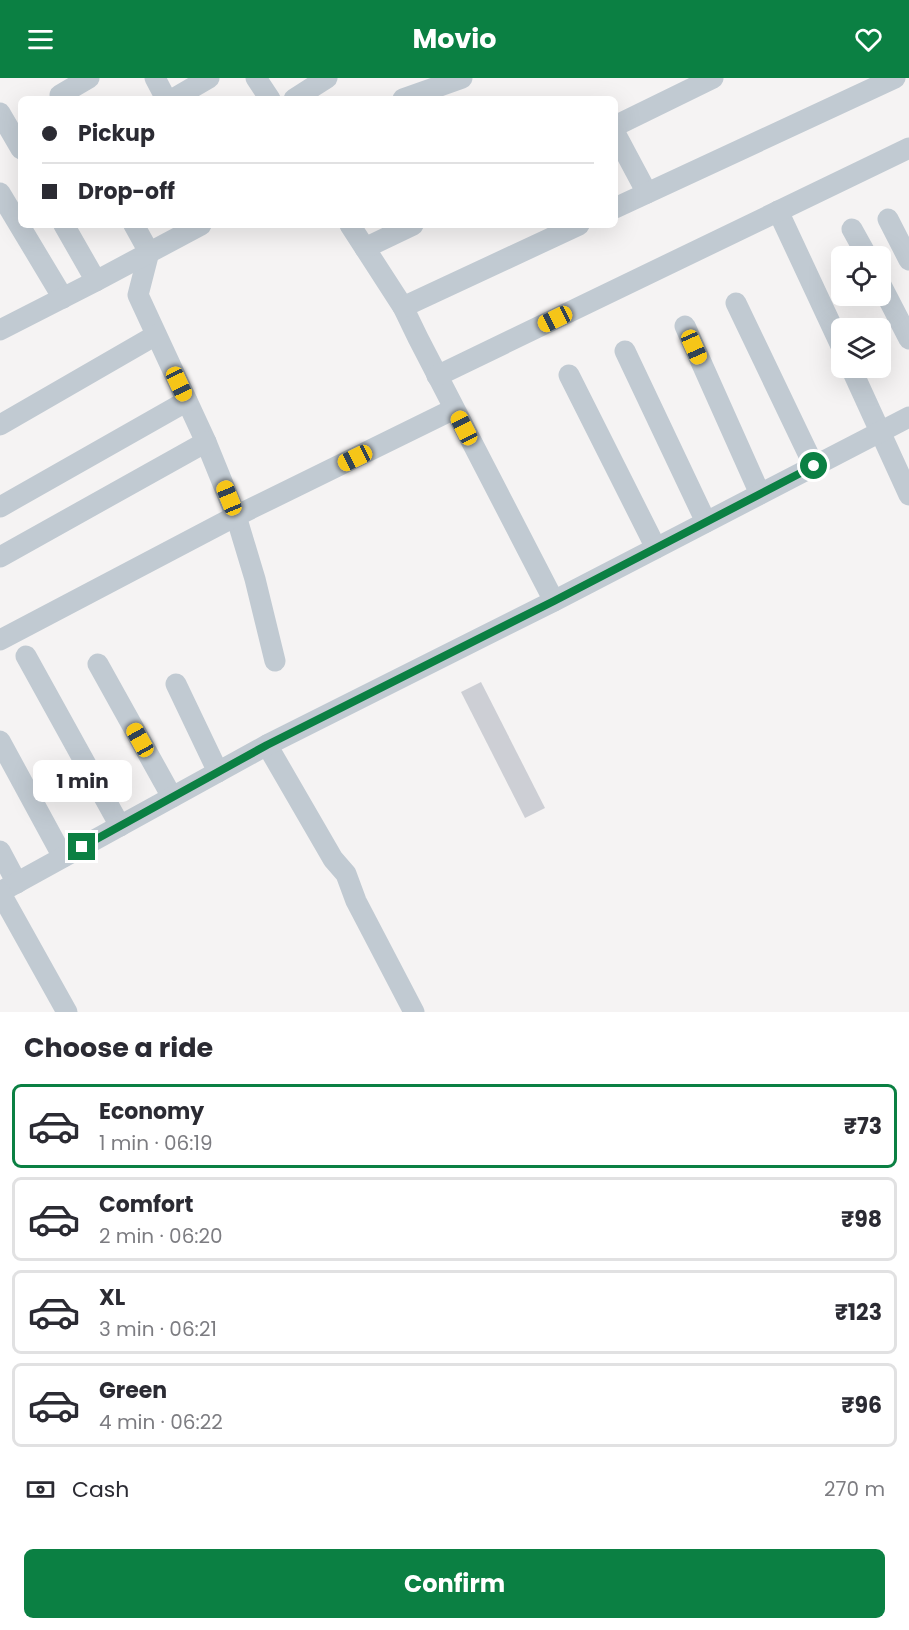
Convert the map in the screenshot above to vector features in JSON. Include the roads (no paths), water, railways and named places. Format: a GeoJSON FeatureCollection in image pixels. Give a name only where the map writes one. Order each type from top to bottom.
{"type":"FeatureCollection","features":[{"type":"Feature","properties":{"kind":"street"},"geometry":{"type":"LineString","coordinates":[[58,91],[89,78]]}},
{"type":"Feature","properties":{"kind":"street"},"geometry":{"type":"LineString","coordinates":[[155,78],[164,96]]}},
{"type":"Feature","properties":{"kind":"street"},"geometry":{"type":"LineString","coordinates":[[178,96],[209,78]]}},
{"type":"Feature","properties":{"kind":"street"},"geometry":{"type":"LineString","coordinates":[[256,78],[268,96]]}},
{"type":"Feature","properties":{"kind":"street"},"geometry":{"type":"LineString","coordinates":[[299,96],[327,78]]}},
{"type":"Feature","properties":{"kind":"street"},"geometry":{"type":"LineString","coordinates":[[411,96],[462,78]]}},
{"type":"Feature","properties":{"kind":"street"},"geometry":{"type":"LineString","coordinates":[[618,125],[713,78]]}},
{"type":"Feature","properties":{"kind":"street"},"geometry":{"type":"LineString","coordinates":[[618,207],[866,84],[895,78]]}},
{"type":"Feature","properties":{"kind":"street"},"geometry":{"type":"LineString","coordinates":[[0,113],[18,144]]}},
{"type":"Feature","properties":{"kind":"street"},"geometry":{"type":"LineString","coordinates":[[618,139],[647,193]]}},
{"type":"Feature","properties":{"kind":"street"},"geometry":{"type":"LineString","coordinates":[[437,376],[909,148]]}},
{"type":"Feature","properties":{"kind":"street"},"geometry":{"type":"LineString","coordinates":[[0,194],[18,224]]}},
{"type":"Feature","properties":{"kind":"street"},"geometry":{"type":"LineString","coordinates":[[778,211],[831,324]]}},
{"type":"Feature","properties":{"kind":"street"},"geometry":{"type":"LineString","coordinates":[[888,219],[909,260]]}},
{"type":"Feature","properties":{"kind":"street"},"geometry":{"type":"LineString","coordinates":[[21,228],[63,298]]}},
{"type":"Feature","properties":{"kind":"street"},"geometry":{"type":"LineString","coordinates":[[66,228],[96,282]]}},
{"type":"Feature","properties":{"kind":"street"},"geometry":{"type":"LineString","coordinates":[[136,228],[149,252],[138,296],[207,442],[236,516],[255,579],[274,661]]}},
{"type":"Feature","properties":{"kind":"street"},"geometry":{"type":"LineString","coordinates":[[0,330],[96,282],[195,228]]}},
{"type":"Feature","properties":{"kind":"street"},"geometry":{"type":"LineString","coordinates":[[352,228],[403,307],[554,601]]}},
{"type":"Feature","properties":{"kind":"street"},"geometry":{"type":"LineString","coordinates":[[365,248],[407,228]]}},
{"type":"Feature","properties":{"kind":"street"},"geometry":{"type":"LineString","coordinates":[[403,307],[573,228]]}},
{"type":"Feature","properties":{"kind":"street"},"geometry":{"type":"LineString","coordinates":[[852,229],[861,246]]}},
{"type":"Feature","properties":{"kind":"street"},"geometry":{"type":"LineString","coordinates":[[736,303],[814,466]]}},
{"type":"Feature","properties":{"kind":"street"},"geometry":{"type":"LineString","coordinates":[[891,304],[909,339]]}},
{"type":"Feature","properties":{"kind":"street"},"geometry":{"type":"LineString","coordinates":[[685,326],[760,494]]}},
{"type":"Feature","properties":{"kind":"street"},"geometry":{"type":"LineString","coordinates":[[0,425],[156,335]]}},
{"type":"Feature","properties":{"kind":"street"},"geometry":{"type":"LineString","coordinates":[[625,351],[706,522]]}},
{"type":"Feature","properties":{"kind":"street"},"geometry":{"type":"LineString","coordinates":[[569,375],[656,548]]}},
{"type":"Feature","properties":{"kind":"street"},"geometry":{"type":"LineString","coordinates":[[855,378],[909,495]]}},
{"type":"Feature","properties":{"kind":"street"},"geometry":{"type":"LineString","coordinates":[[0,507],[187,401]]}},
{"type":"Feature","properties":{"kind":"street"},"geometry":{"type":"LineString","coordinates":[[0,640],[236,516],[454,409]]}},
{"type":"Feature","properties":{"kind":"street"},"geometry":{"type":"LineString","coordinates":[[6,889],[267,745],[554,601],[909,417]]}},
{"type":"Feature","properties":{"kind":"street"},"geometry":{"type":"LineString","coordinates":[[0,557],[207,442]]}},
{"type":"Feature","properties":{"kind":"street"},"geometry":{"type":"LineString","coordinates":[[26,656],[120,826]]}},
{"type":"Feature","properties":{"kind":"street"},"geometry":{"type":"LineString","coordinates":[[98,664],[172,797]]}},
{"type":"Feature","properties":{"kind":"street"},"geometry":{"type":"LineString","coordinates":[[176,684],[218,771]]}},
{"type":"Feature","properties":{"kind":"street"},"geometry":{"type":"LineString","coordinates":[[0,741],[63,857]]}},
{"type":"Feature","properties":{"kind":"street"},"geometry":{"type":"LineString","coordinates":[[267,745],[333,858],[346,874],[356,902],[414,1012]]}},
{"type":"Feature","properties":{"kind":"street"},"geometry":{"type":"LineString","coordinates":[[0,851],[6,889],[67,1012]]}}]}
